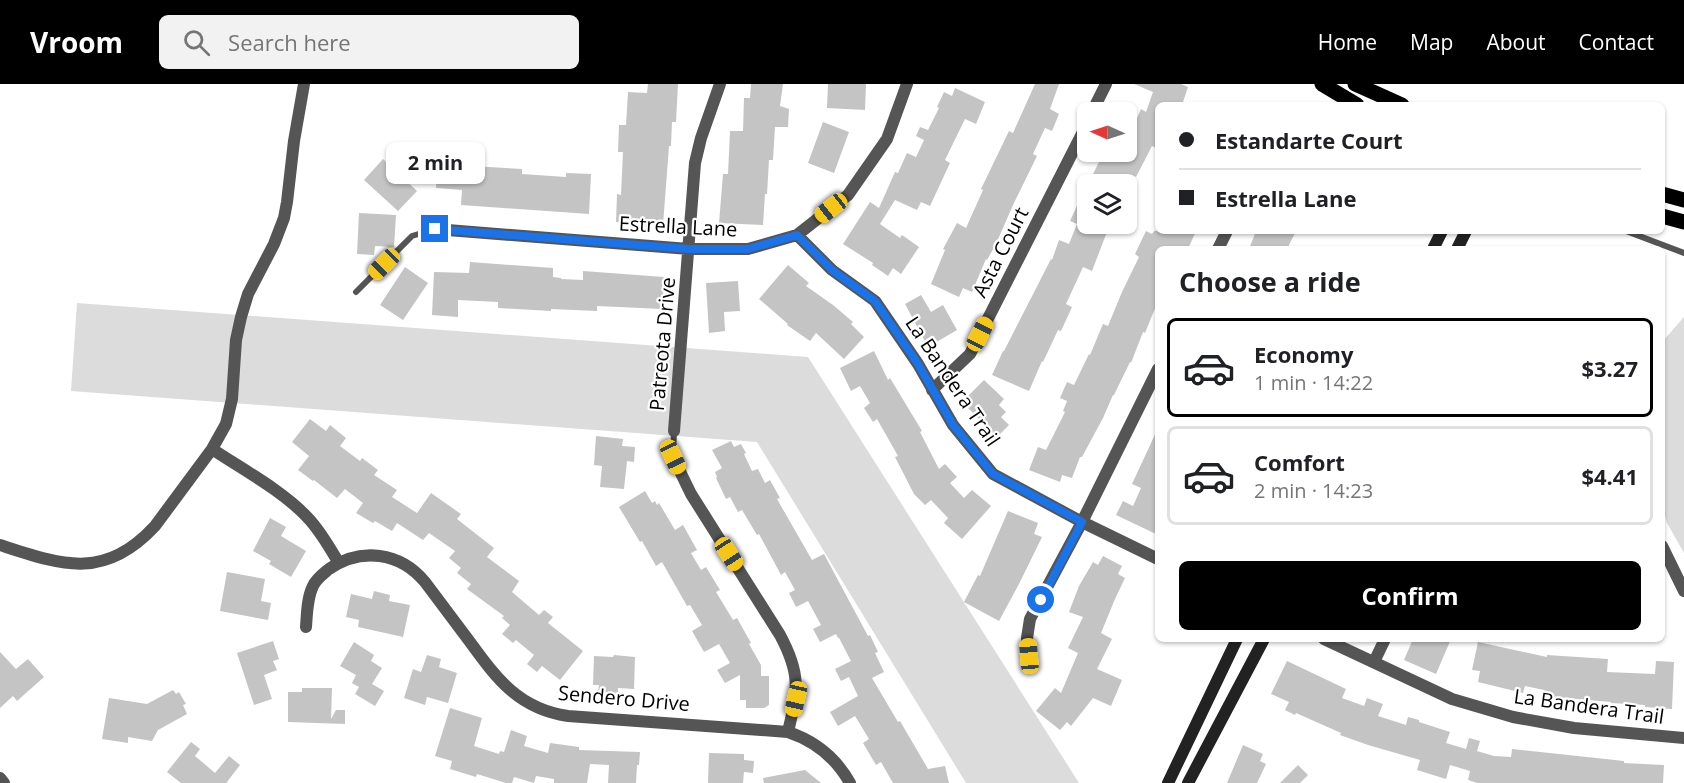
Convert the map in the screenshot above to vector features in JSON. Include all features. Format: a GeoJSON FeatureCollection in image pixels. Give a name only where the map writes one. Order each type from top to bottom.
{"type":"FeatureCollection","features":[{"type":"Feature","properties":{"kind":"main road"},"geometry":{"type":"LineString","coordinates":[[1323,84],[1352,102]]}},
{"type":"Feature","properties":{"kind":"main road"},"geometry":{"type":"LineString","coordinates":[[1355,84],[1395,102]]}},
{"type":"Feature","properties":{"kind":"main road"},"geometry":{"type":"LineString","coordinates":[[1665,195],[1684,200]]}},
{"type":"Feature","properties":{"kind":"main road"},"geometry":{"type":"LineString","coordinates":[[1665,217],[1684,222]]}},
{"type":"Feature","properties":{"kind":"street"},"geometry":{"type":"LineString","coordinates":[[0,545],[48,561],[72,565],[94,563],[120,554],[144,538],[155,526],[222,434],[229,412],[238,327],[248,294],[279,232],[287,202],[304,84]]}},
{"type":"Feature","properties":{"kind":"street","name":"Patreota Drive"},"geometry":{"type":"LineString","coordinates":[[674,431],[693,176],[697,151],[720,84]]}},
{"type":"Feature","properties":{"kind":"street","name":"Estrella Lane"},"geometry":{"type":"LineString","coordinates":[[435,229],[689,249],[748,249],[797,235],[848,195],[887,139],[908,84]]}},
{"type":"Feature","properties":{"kind":"street"},"geometry":{"type":"LineString","coordinates":[[1097,102],[1106,84]]}},
{"type":"Feature","properties":{"kind":"street","name":"Asta Court"},"geometry":{"type":"LineString","coordinates":[[932,390],[970,354],[1077,144]]}},
{"type":"Feature","properties":{"kind":"street","name":"La Bandera Trail"},"geometry":{"type":"LineString","coordinates":[[797,235],[832,270],[875,301],[918,364],[953,425],[993,474],[1155,558]]}},
{"type":"Feature","properties":{"kind":"street"},"geometry":{"type":"LineString","coordinates":[[1029,656],[1027,638],[1030,619],[1082,522],[1155,375]]}},
{"type":"Feature","properties":{"kind":"street"},"geometry":{"type":"LineString","coordinates":[[212,449],[296,506],[314,524],[339,563]]}},
{"type":"Feature","properties":{"kind":"street"},"geometry":{"type":"LineString","coordinates":[[673,457],[691,494],[780,635],[791,657],[797,688],[788,732]]}},
{"type":"Feature","properties":{"kind":"street"},"geometry":{"type":"LineString","coordinates":[[1665,552],[1684,591]]}},
{"type":"Feature","properties":{"kind":"street","name":"Sendero Drive"},"geometry":{"type":"LineString","coordinates":[[306,627],[308,603],[313,585],[323,573],[347,559],[359,556],[380,556],[398,561],[414,570],[425,582],[497,679],[519,698],[536,707],[567,716],[788,732],[807,739],[822,749],[837,763],[850,783]]}},
{"type":"Feature","properties":{"kind":"street"},"geometry":{"type":"LineString","coordinates":[[1168,783],[1236,642]]}},
{"type":"Feature","properties":{"kind":"street"},"geometry":{"type":"LineString","coordinates":[[1188,783],[1261,642]]}},
{"type":"Feature","properties":{"kind":"street","name":"La Bandera Trail"},"geometry":{"type":"LineString","coordinates":[[1331,642],[1452,699],[1513,717],[1574,728],[1684,738]]}},
{"type":"Feature","properties":{"kind":"street"},"geometry":{"type":"LineString","coordinates":[[1374,662],[1384,642]]}},
{"type":"Feature","properties":{"kind":"street"},"geometry":{"type":"LineString","coordinates":[[0,778],[4,783]]}},
{"type":"Feature","properties":{"kind":"lane"},"geometry":{"type":"LineString","coordinates":[[356,292],[412,236],[435,229]]}},
{"type":"Feature","properties":{"kind":"lane"},"geometry":{"type":"LineString","coordinates":[[1634,234],[1684,253]]}},
{"type":"Feature","properties":{"kind":"lane"},"geometry":{"type":"LineString","coordinates":[[673,457],[674,431]]}},
{"type":"Feature","properties":{"kind":"shaded area"},"geometry":{"type":"Polygon","coordinates":[[[77,303],[808,357],[1079,783],[966,783],[757,442],[71,391],[77,303]]]}},
{"type":"Feature","properties":{"kind":"shaded area"},"geometry":{"type":"Polygon","coordinates":[[[1684,317],[1684,553],[1665,517],[1665,339],[1684,317]]]}},
{"type":"Feature","properties":{"kind":"building"},"geometry":{"type":"Polygon","coordinates":[[[648,84],[678,84],[676,122],[672,122],[671,146],[669,146],[663,225],[616,222],[617,194],[621,195],[623,152],[618,152],[619,125],[626,125],[628,92],[647,93],[648,84]]]}},
{"type":"Feature","properties":{"kind":"building"},"geometry":{"type":"Polygon","coordinates":[[[751,84],[783,84],[780,106],[789,109],[788,127],[775,127],[773,160],[769,160],[763,225],[719,223],[723,174],[728,174],[730,131],[743,131],[744,98],[750,98],[751,84]]]}},
{"type":"Feature","properties":{"kind":"building"},"geometry":{"type":"Polygon","coordinates":[[[828,84],[866,84],[865,110],[827,108],[828,84]]]}},
{"type":"Feature","properties":{"kind":"building"},"geometry":{"type":"Polygon","coordinates":[[[1035,84],[1059,84],[1050,109],[1059,114],[1052,131],[1045,128],[1033,154],[1037,156],[972,292],[963,288],[959,297],[931,284],[945,250],[943,249],[957,223],[966,228],[983,190],[981,189],[1009,131],[1013,133],[1035,84]]]}},
{"type":"Feature","properties":{"kind":"building"},"geometry":{"type":"Polygon","coordinates":[[[1134,84],[1181,84],[1188,87],[1183,102],[1155,102],[1155,148],[1152,146],[1137,175],[1093,174],[1099,162],[1137,162],[1137,118],[1141,109],[1146,112],[1153,92],[1134,84]]]}},
{"type":"Feature","properties":{"kind":"building"},"geometry":{"type":"Polygon","coordinates":[[[955,88],[985,102],[976,124],[965,119],[945,160],[950,163],[930,206],[921,202],[917,210],[895,200],[880,224],[900,238],[902,235],[919,247],[901,274],[893,268],[888,276],[872,265],[873,263],[843,244],[870,202],[879,208],[895,172],[898,173],[907,153],[916,157],[924,140],[916,136],[920,127],[928,130],[944,92],[952,96],[955,88]]]}},
{"type":"Feature","properties":{"kind":"building"},"geometry":{"type":"Polygon","coordinates":[[[823,122],[849,132],[834,173],[808,163],[823,122]]]}},
{"type":"Feature","properties":{"kind":"building"},"geometry":{"type":"Polygon","coordinates":[[[426,151],[455,152],[455,165],[522,169],[522,174],[566,177],[566,173],[591,174],[589,214],[461,205],[462,190],[436,188],[437,169],[425,182],[426,151]]]}},
{"type":"Feature","properties":{"kind":"building"},"geometry":{"type":"Polygon","coordinates":[[[383,159],[417,191],[398,211],[364,180],[383,159]]]}},
{"type":"Feature","properties":{"kind":"building"},"geometry":{"type":"Polygon","coordinates":[[[1077,206],[1077,224],[1070,221],[1077,206]]]}},
{"type":"Feature","properties":{"kind":"building"},"geometry":{"type":"Polygon","coordinates":[[[359,213],[396,215],[394,247],[375,246],[374,255],[357,254],[359,213]]]}},
{"type":"Feature","properties":{"kind":"building"},"geometry":{"type":"Polygon","coordinates":[[[1077,224],[1077,234],[1106,234],[1092,271],[1083,267],[1066,304],[1072,307],[1061,331],[1058,330],[1042,361],[1029,391],[992,375],[1052,260],[1059,240],[1069,244],[1077,224]]]}},
{"type":"Feature","properties":{"kind":"building"},"geometry":{"type":"Polygon","coordinates":[[[1146,231],[1152,234],[1155,231],[1155,234],[1195,234],[1189,246],[1155,246],[1155,308],[1131,363],[1080,457],[1072,478],[1062,475],[1060,482],[1029,470],[1038,447],[1046,450],[1065,412],[1063,411],[1067,401],[1060,398],[1067,382],[1074,385],[1103,324],[1108,326],[1139,257],[1135,254],[1146,231]]]}},
{"type":"Feature","properties":{"kind":"building"},"geometry":{"type":"Polygon","coordinates":[[[1255,234],[1294,234],[1288,246],[1250,246],[1255,234]]]}},
{"type":"Feature","properties":{"kind":"building"},"geometry":{"type":"Polygon","coordinates":[[[470,262],[553,268],[553,277],[561,279],[583,280],[583,271],[664,277],[662,309],[597,306],[597,311],[551,309],[551,311],[498,308],[498,302],[458,300],[458,317],[432,315],[434,272],[469,273],[470,262]]]}},
{"type":"Feature","properties":{"kind":"building"},"geometry":{"type":"Polygon","coordinates":[[[788,265],[809,283],[806,286],[853,322],[851,324],[864,337],[844,359],[816,333],[810,341],[787,325],[759,299],[788,265]]]}},
{"type":"Feature","properties":{"kind":"building"},"geometry":{"type":"Polygon","coordinates":[[[405,267],[428,283],[403,320],[380,305],[405,267]]]}},
{"type":"Feature","properties":{"kind":"building"},"geometry":{"type":"Polygon","coordinates":[[[738,281],[740,311],[724,312],[725,331],[709,333],[706,283],[738,281]]]}},
{"type":"Feature","properties":{"kind":"building"},"geometry":{"type":"Polygon","coordinates":[[[921,295],[931,312],[943,305],[957,330],[928,347],[905,304],[921,295]]]}},
{"type":"Feature","properties":{"kind":"building"},"geometry":{"type":"Polygon","coordinates":[[[874,351],[888,380],[890,378],[922,431],[920,432],[939,469],[945,464],[957,477],[950,483],[964,498],[972,490],[991,506],[962,539],[944,523],[948,518],[931,500],[925,505],[914,494],[895,457],[898,456],[877,419],[873,422],[864,408],[870,403],[860,386],[851,391],[840,368],[874,351]]]}},
{"type":"Feature","properties":{"kind":"building"},"geometry":{"type":"Polygon","coordinates":[[[984,380],[1004,399],[999,405],[1006,412],[1001,417],[1009,425],[997,437],[962,402],[984,380]]]}},
{"type":"Feature","properties":{"kind":"building"},"geometry":{"type":"Polygon","coordinates":[[[310,419],[326,431],[330,425],[346,438],[340,446],[360,461],[362,458],[378,470],[374,475],[397,490],[392,497],[417,513],[431,493],[461,514],[457,519],[494,548],[487,557],[519,581],[512,592],[539,615],[544,610],[553,617],[548,623],[583,651],[560,680],[542,666],[537,672],[527,664],[534,655],[516,640],[513,643],[502,634],[510,625],[502,618],[504,616],[467,589],[471,584],[457,573],[461,568],[449,558],[455,551],[429,533],[423,540],[397,523],[392,531],[375,521],[373,523],[356,513],[363,503],[345,489],[337,498],[298,470],[309,456],[292,442],[310,419]]]}},
{"type":"Feature","properties":{"kind":"building"},"geometry":{"type":"Polygon","coordinates":[[[1155,434],[1155,534],[1116,515],[1123,501],[1133,506],[1141,488],[1132,484],[1155,434]]]}},
{"type":"Feature","properties":{"kind":"building"},"geometry":{"type":"Polygon","coordinates":[[[596,436],[623,439],[622,446],[635,447],[634,462],[627,461],[624,489],[600,487],[602,466],[594,465],[596,436]]]}},
{"type":"Feature","properties":{"kind":"building"},"geometry":{"type":"Polygon","coordinates":[[[731,441],[734,447],[741,444],[752,471],[758,469],[765,483],[770,480],[780,498],[777,499],[812,560],[824,554],[878,652],[875,653],[884,672],[872,678],[928,769],[945,766],[949,783],[893,783],[881,762],[876,765],[863,743],[869,739],[855,716],[838,726],[830,712],[858,696],[849,677],[841,681],[835,669],[851,661],[836,634],[820,642],[813,629],[821,625],[808,601],[796,607],[789,593],[795,590],[785,572],[781,575],[759,534],[757,535],[742,510],[738,512],[730,497],[726,499],[715,472],[722,468],[712,450],[731,441]]]}},
{"type":"Feature","properties":{"kind":"building"},"geometry":{"type":"Polygon","coordinates":[[[645,491],[652,503],[655,501],[657,505],[659,503],[675,530],[683,525],[697,550],[691,553],[701,570],[706,567],[720,590],[716,592],[733,620],[737,618],[751,643],[749,644],[761,665],[761,676],[769,676],[769,705],[764,708],[746,708],[746,700],[740,700],[740,675],[725,683],[717,670],[730,663],[719,644],[704,652],[692,631],[702,625],[690,605],[687,606],[662,562],[656,566],[619,507],[645,491]]]}},
{"type":"Feature","properties":{"kind":"building"},"geometry":{"type":"Polygon","coordinates":[[[1008,511],[1038,523],[1034,534],[1042,537],[999,621],[964,602],[978,575],[980,576],[1008,511]]]}},
{"type":"Feature","properties":{"kind":"building"},"geometry":{"type":"Polygon","coordinates":[[[270,518],[286,527],[281,536],[306,551],[291,577],[269,564],[271,561],[253,551],[270,518]]]}},
{"type":"Feature","properties":{"kind":"building"},"geometry":{"type":"Polygon","coordinates":[[[1103,556],[1122,566],[1118,574],[1125,578],[1101,633],[1112,639],[1097,669],[1122,680],[1111,706],[1093,698],[1071,726],[1067,722],[1060,730],[1036,711],[1055,688],[1061,693],[1078,653],[1068,648],[1083,617],[1069,612],[1079,586],[1093,562],[1098,565],[1103,556]]]}},
{"type":"Feature","properties":{"kind":"building"},"geometry":{"type":"Polygon","coordinates":[[[227,572],[265,579],[261,601],[271,603],[268,620],[220,611],[227,572]]]}},
{"type":"Feature","properties":{"kind":"building"},"geometry":{"type":"Polygon","coordinates":[[[374,591],[390,595],[389,601],[410,605],[403,637],[358,627],[359,620],[346,617],[351,594],[372,599],[374,591]]]}},
{"type":"Feature","properties":{"kind":"building"},"geometry":{"type":"Polygon","coordinates":[[[273,641],[279,659],[273,661],[277,670],[264,675],[272,699],[254,705],[237,653],[273,641]]]}},
{"type":"Feature","properties":{"kind":"building"},"geometry":{"type":"Polygon","coordinates":[[[354,642],[374,655],[371,661],[382,668],[372,684],[384,691],[375,706],[355,694],[359,687],[352,683],[356,675],[340,666],[354,642]]]}},
{"type":"Feature","properties":{"kind":"building"},"geometry":{"type":"Polygon","coordinates":[[[1412,642],[1450,642],[1436,674],[1404,660],[1412,642]]]}},
{"type":"Feature","properties":{"kind":"building"},"geometry":{"type":"Polygon","coordinates":[[[1478,642],[1547,657],[1547,655],[1608,659],[1607,672],[1655,674],[1656,661],[1674,662],[1672,709],[1544,696],[1544,690],[1525,686],[1523,693],[1478,682],[1480,671],[1472,670],[1478,642]]]}},
{"type":"Feature","properties":{"kind":"building"},"geometry":{"type":"Polygon","coordinates":[[[0,652],[16,669],[28,659],[44,677],[17,701],[13,696],[0,708],[0,652]]]}},
{"type":"Feature","properties":{"kind":"building"},"geometry":{"type":"Polygon","coordinates":[[[427,655],[441,659],[439,667],[457,673],[448,703],[427,697],[425,705],[404,698],[413,669],[421,672],[427,655]]]}},
{"type":"Feature","properties":{"kind":"building"},"geometry":{"type":"Polygon","coordinates":[[[614,655],[635,657],[634,689],[618,688],[618,693],[598,692],[599,685],[593,685],[594,656],[613,657],[614,655]]]}},
{"type":"Feature","properties":{"kind":"building"},"geometry":{"type":"Polygon","coordinates":[[[1287,661],[1346,689],[1342,698],[1364,706],[1367,698],[1383,704],[1378,716],[1406,725],[1408,717],[1450,732],[1446,743],[1466,749],[1469,738],[1480,741],[1477,751],[1494,756],[1511,757],[1512,749],[1624,761],[1624,763],[1664,765],[1663,783],[1477,783],[1468,780],[1470,771],[1450,765],[1446,779],[1417,770],[1420,760],[1340,735],[1341,733],[1285,710],[1289,702],[1271,694],[1287,661]]]}},
{"type":"Feature","properties":{"kind":"building"},"geometry":{"type":"Polygon","coordinates":[[[302,688],[332,688],[331,719],[336,710],[345,710],[345,724],[288,722],[288,692],[302,692],[302,688]]]}},
{"type":"Feature","properties":{"kind":"building"},"geometry":{"type":"Polygon","coordinates":[[[173,690],[176,694],[179,692],[186,704],[183,705],[187,714],[158,730],[152,741],[128,737],[128,743],[102,739],[109,698],[147,704],[173,690]]]}},
{"type":"Feature","properties":{"kind":"building"},"geometry":{"type":"Polygon","coordinates":[[[450,708],[482,718],[474,746],[499,754],[500,751],[504,752],[511,730],[527,736],[524,746],[548,753],[550,743],[579,747],[579,750],[640,752],[636,783],[608,783],[609,765],[590,764],[587,783],[554,783],[554,779],[536,776],[534,783],[514,777],[512,783],[506,783],[450,769],[452,761],[435,756],[450,708]]]}},
{"type":"Feature","properties":{"kind":"building"},"geometry":{"type":"Polygon","coordinates":[[[191,742],[200,749],[195,756],[215,773],[229,756],[240,765],[228,783],[181,783],[167,772],[191,742]]]}},
{"type":"Feature","properties":{"kind":"building"},"geometry":{"type":"Polygon","coordinates":[[[1243,745],[1263,754],[1260,761],[1266,764],[1257,783],[1227,783],[1243,745]]]}},
{"type":"Feature","properties":{"kind":"building"},"geometry":{"type":"Polygon","coordinates":[[[709,753],[744,754],[744,760],[754,761],[753,773],[744,772],[743,783],[708,783],[709,753]]]}},
{"type":"Feature","properties":{"kind":"building"},"geometry":{"type":"Polygon","coordinates":[[[1298,765],[1308,775],[1300,783],[1280,783],[1298,765]]]}},
{"type":"Feature","properties":{"kind":"building"},"geometry":{"type":"Polygon","coordinates":[[[805,770],[821,783],[764,783],[763,778],[805,770]]]}},
{"type":"Feature","properties":{"kind":"route"},"geometry":{"type":"LineString","coordinates":[[435,229],[689,249],[748,249],[797,235],[832,270],[875,301],[918,364],[953,425],[993,474],[1082,522],[1041,600]]}}]}
